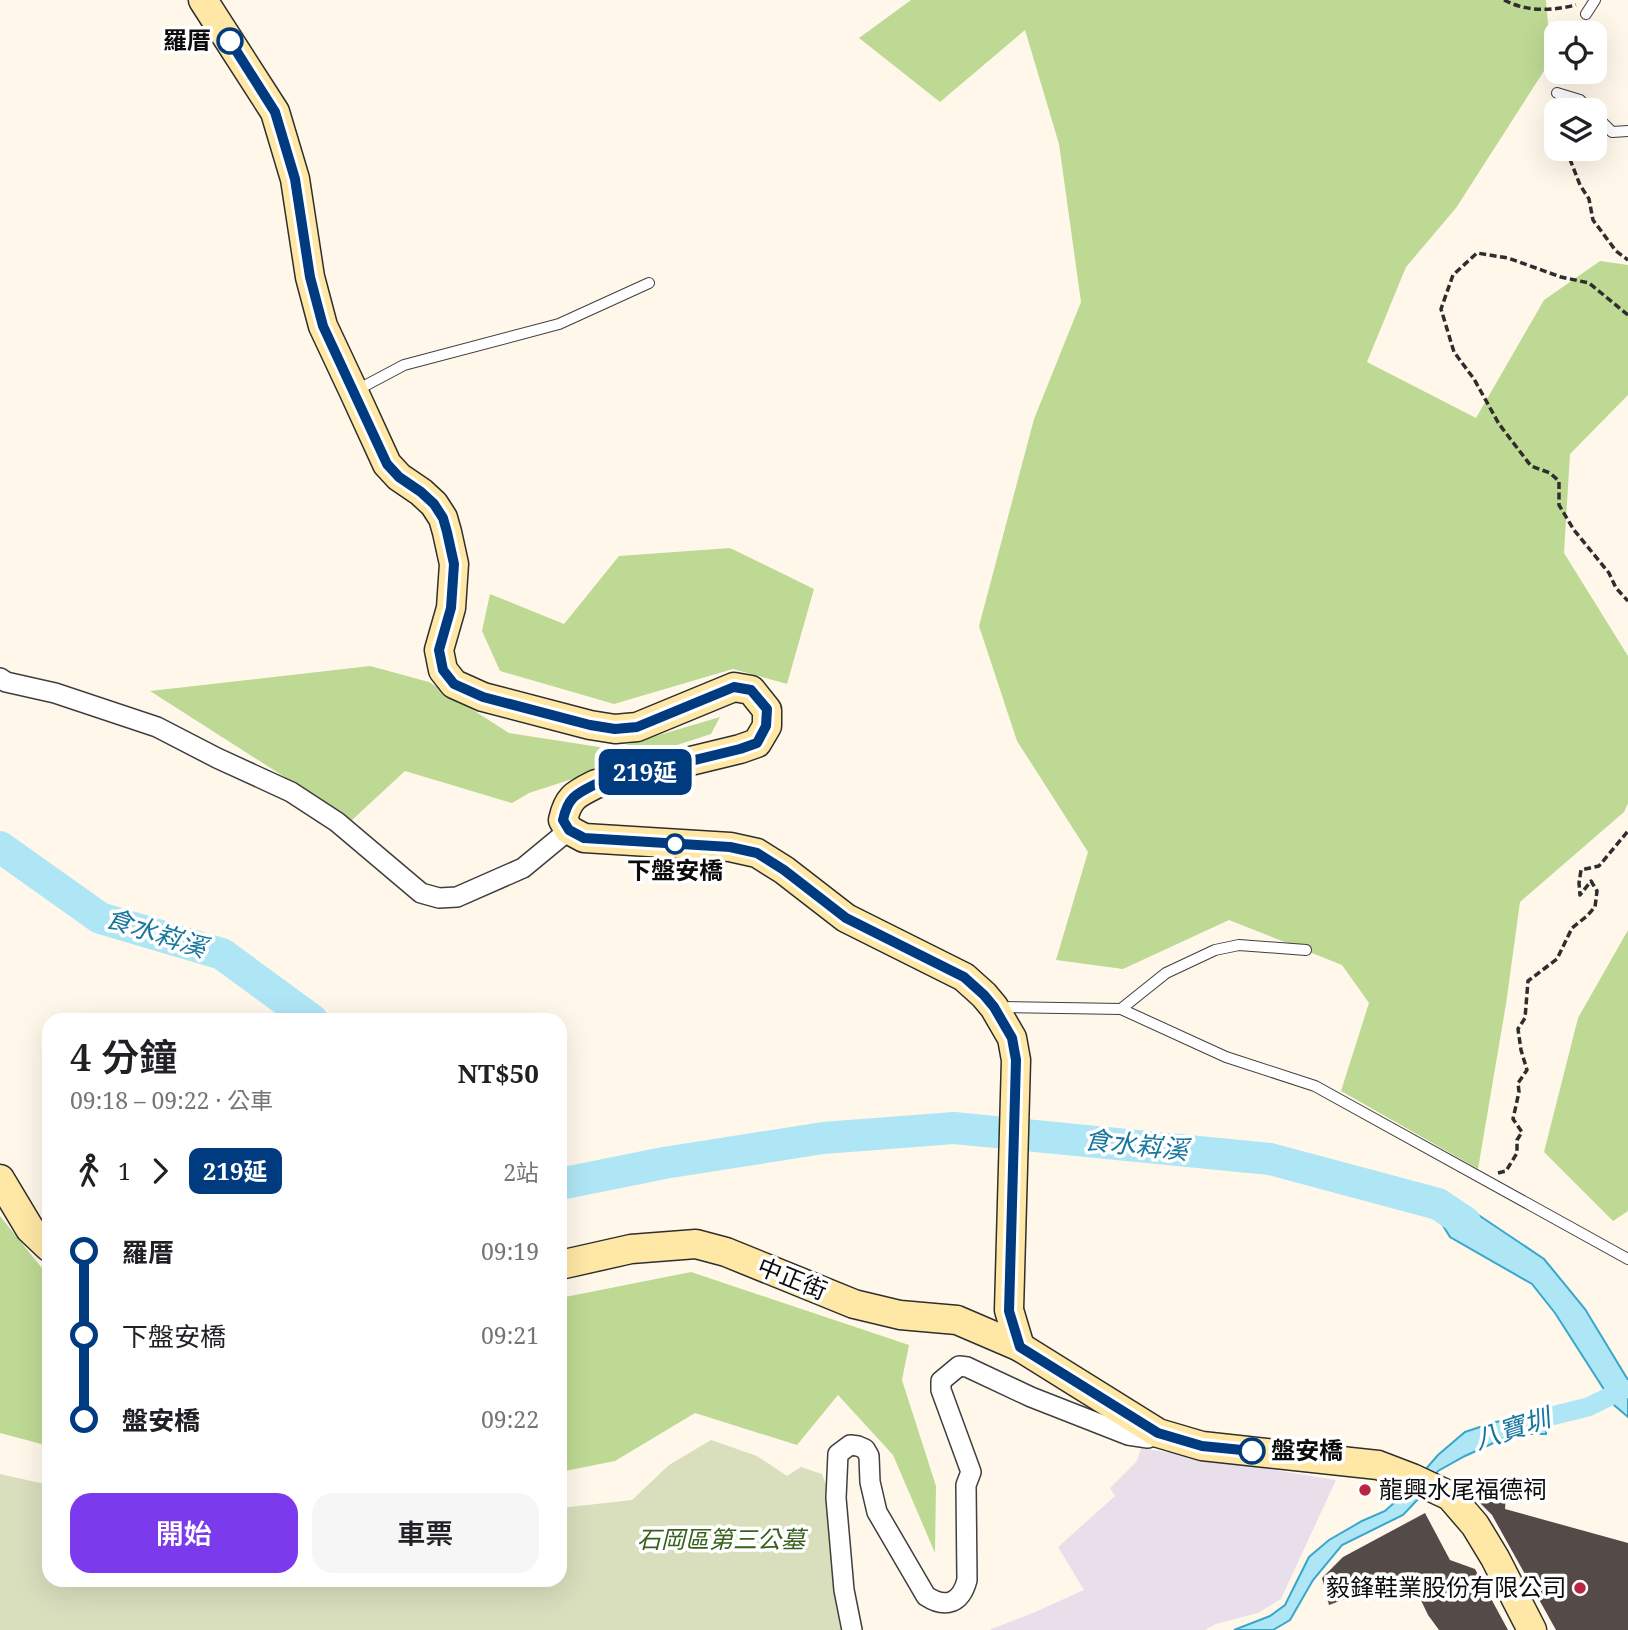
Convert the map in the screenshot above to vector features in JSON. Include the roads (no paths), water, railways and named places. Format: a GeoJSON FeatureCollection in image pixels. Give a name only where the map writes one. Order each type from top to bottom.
{"type":"FeatureCollection","features":[{"type":"Feature","properties":{"kind":"street"},"geometry":{"type":"LineString","coordinates":[[203,0],[275,112],[295,179],[310,277],[323,326],[387,464],[399,477],[434,504],[443,518],[454,564],[451,608],[439,650],[443,670],[454,684],[483,697],[615,729],[637,727],[734,687],[751,690],[767,709],[766,726],[757,743],[596,784],[578,793],[566,806],[563,820],[569,830],[584,838],[730,847],[757,853],[784,870],[846,918],[964,977],[994,1007],[1012,1038],[1016,1060],[1009,1311],[1020,1347]]}},
{"type":"Feature","properties":{"kind":"street"},"geometry":{"type":"LineString","coordinates":[[0,678],[157,727],[290,792],[337,822],[421,893],[439,898],[457,897],[523,868],[569,830]]}},
{"type":"Feature","properties":{"kind":"street"},"geometry":{"type":"LineString","coordinates":[[0,1179],[30,1229],[42,1240]]}},
{"type":"Feature","properties":{"kind":"street","name":"中正街"},"geometry":{"type":"LineString","coordinates":[[567,1263],[631,1249],[696,1244],[726,1252],[854,1304],[900,1315],[957,1320],[1020,1347],[1158,1433],[1202,1446],[1378,1465],[1450,1496],[1475,1525],[1532,1630]]}},
{"type":"Feature","properties":{"kind":"street"},"geometry":{"type":"LineString","coordinates":[[852,1630],[844,1590],[836,1498],[838,1454],[850,1445],[865,1450],[869,1456],[870,1482],[877,1512],[926,1596],[944,1604],[953,1601],[965,1589],[967,1485],[971,1472],[941,1390],[941,1381],[959,1366],[1128,1435],[1148,1438],[1158,1433]]}},
{"type":"Feature","properties":{"kind":"lane"},"geometry":{"type":"LineString","coordinates":[[1586,15],[1595,0]]}},
{"type":"Feature","properties":{"kind":"lane"},"geometry":{"type":"LineString","coordinates":[[1557,93],[1573,98]]}},
{"type":"Feature","properties":{"kind":"lane"},"geometry":{"type":"LineString","coordinates":[[1607,127],[1612,132],[1628,131]]}},
{"type":"Feature","properties":{"kind":"lane"},"geometry":{"type":"LineString","coordinates":[[354,392],[404,365],[559,324],[649,283]]}},
{"type":"Feature","properties":{"kind":"lane"},"geometry":{"type":"LineString","coordinates":[[1121,1009],[1166,973],[1215,950],[1239,945],[1306,950]]}},
{"type":"Feature","properties":{"kind":"lane"},"geometry":{"type":"LineString","coordinates":[[994,1007],[1121,1009],[1226,1057],[1315,1086],[1627,1257]]}},
{"type":"Feature","properties":{"kind":"water"},"geometry":{"type":"Polygon","coordinates":[[[1436,1194],[1474,1212],[1544,1259],[1585,1309],[1628,1380],[1628,1417],[1614,1405],[1555,1313],[1532,1284],[1450,1237],[1428,1201],[1436,1194]]]}},
{"type":"Feature","properties":{"kind":"water","name":"八寶圳"},"geometry":{"type":"Polygon","coordinates":[[[1547,1411],[1546,1434],[1513,1434],[1465,1456],[1438,1471],[1403,1515],[1342,1545],[1313,1580],[1290,1620],[1273,1630],[1234,1630],[1270,1616],[1285,1605],[1309,1557],[1329,1540],[1385,1511],[1404,1494],[1438,1455],[1465,1432],[1495,1422],[1525,1418],[1547,1411]]]}},
{"type":"Feature","properties":{"kind":"waterway","name":"食水嵙溪"},"geometry":{"type":"LineString","coordinates":[[0,847],[100,918],[222,954],[302,1013]]}},
{"type":"Feature","properties":{"kind":"waterway","name":"食水嵙溪"},"geometry":{"type":"LineString","coordinates":[[567,1183],[664,1163],[823,1138],[954,1128],[1270,1159],[1438,1204],[1465,1222]]}},
{"type":"Feature","properties":{"kind":"waterway","name":"八寶圳"},"geometry":{"type":"LineString","coordinates":[[1523,1423],[1588,1407],[1625,1389]]}},
{"type":"Feature","properties":{"kind":"place","name":"羅厝"},"geometry":{"type":"Point","coordinates":[230,41]}},
{"type":"Feature","properties":{"kind":"place","name":"下盤安橋"},"geometry":{"type":"Point","coordinates":[675,844]}},
{"type":"Feature","properties":{"kind":"place","name":"盤安橋"},"geometry":{"type":"Point","coordinates":[1252,1451]}},
{"type":"Feature","properties":{"kind":"place","name":"龍興水尾福德祠"},"geometry":{"type":"Point","coordinates":[1365,1490]}},
{"type":"Feature","properties":{"kind":"place","name":"毅鋒鞋業股份有限公司"},"geometry":{"type":"Point","coordinates":[1580,1588]}},
{"type":"Feature","properties":{"kind":"park label","name":"石岡區第三公墓"},"geometry":{"type":"Point","coordinates":[721,1540]}}]}
